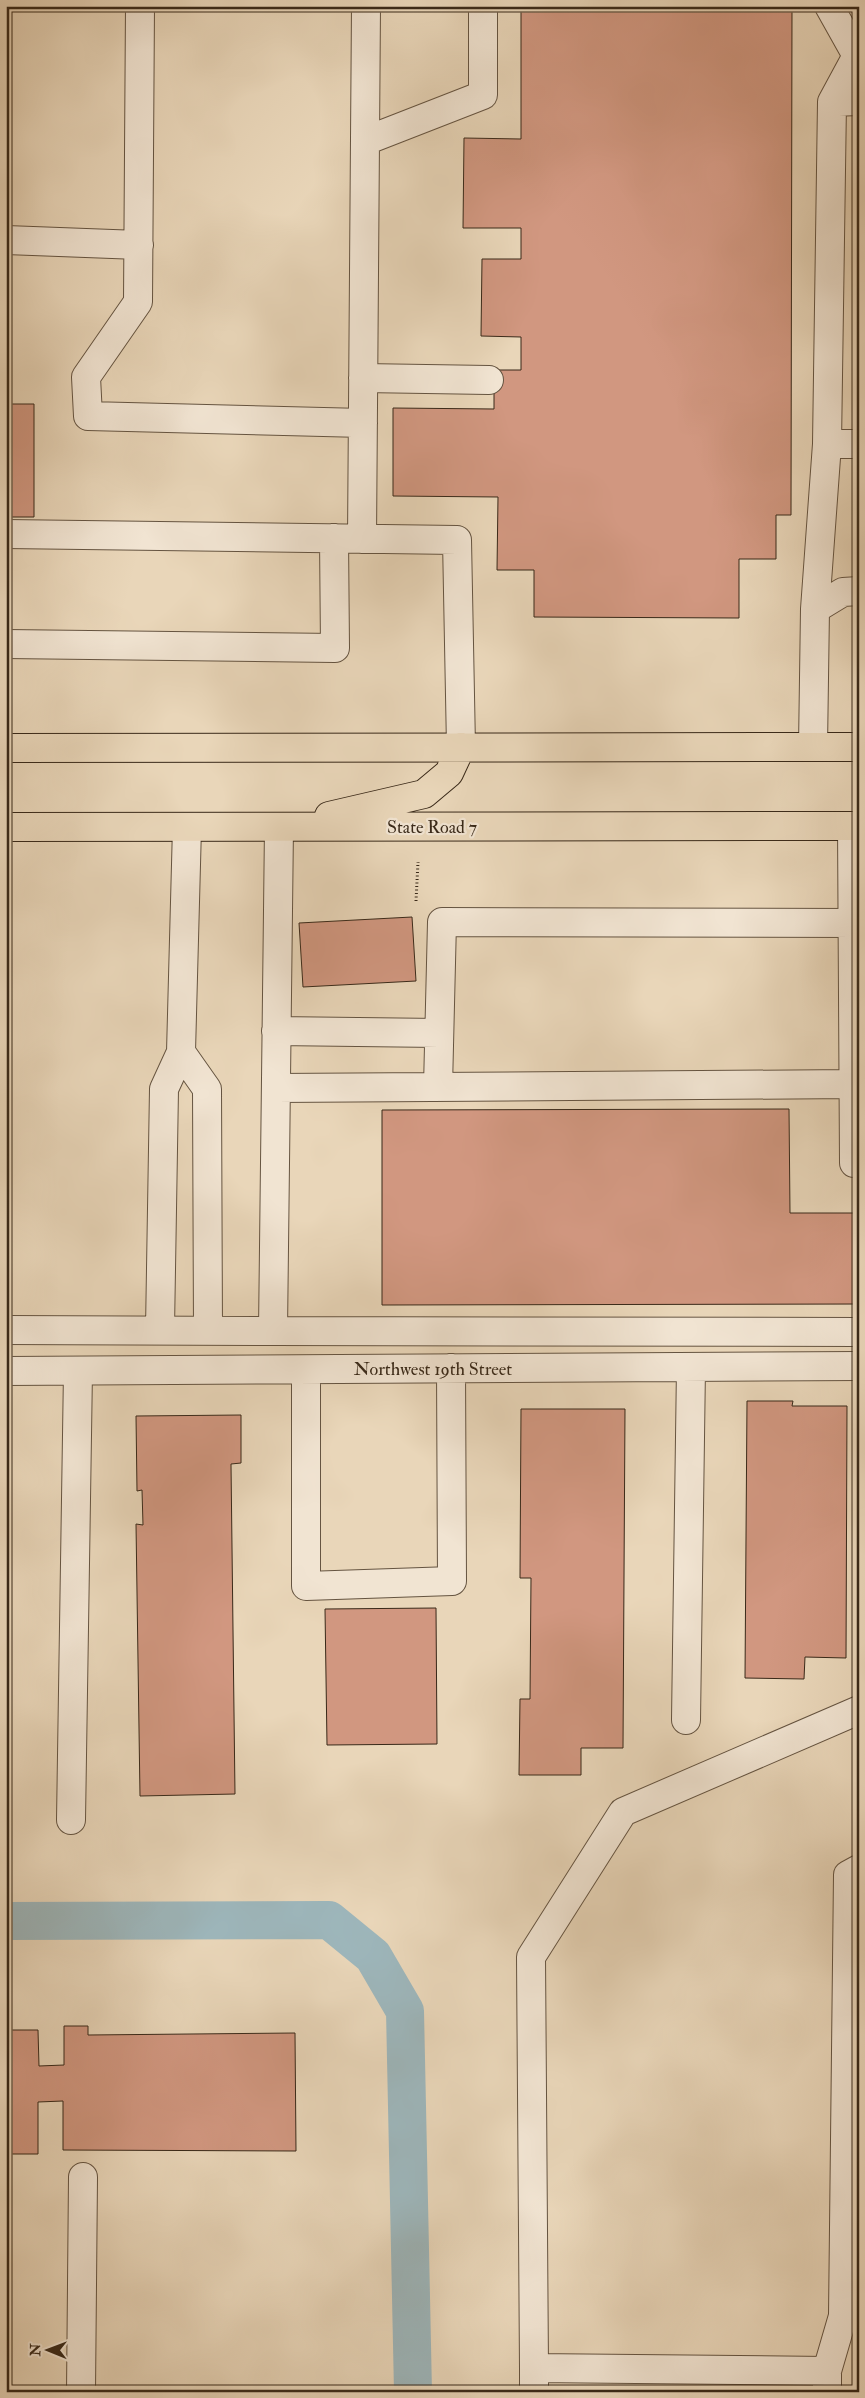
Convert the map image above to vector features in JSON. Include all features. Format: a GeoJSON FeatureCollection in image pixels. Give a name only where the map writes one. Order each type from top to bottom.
{"type":"FeatureCollection","features":[{"type":"Feature","properties":{"kind":"main road"},"geometry":{"type":"LineString","coordinates":[[6,748],[859,747]]}},
{"type":"Feature","properties":{"kind":"main road"},"geometry":{"type":"LineString","coordinates":[[6,759],[56,748]]}},
{"type":"Feature","properties":{"kind":"main road"},"geometry":{"type":"LineString","coordinates":[[279,827],[424,794],[449,773],[461,748]]}},
{"type":"Feature","properties":{"kind":"main road","name":"State Road 7"},"geometry":{"type":"LineString","coordinates":[[6,828],[855,826]]}},
{"type":"Feature","properties":{"kind":"lane"},"geometry":{"type":"LineString","coordinates":[[140,6],[138,302],[86,377],[88,416],[363,423]]}},
{"type":"Feature","properties":{"kind":"lane"},"geometry":{"type":"LineString","coordinates":[[362,539],[366,6]]}},
{"type":"Feature","properties":{"kind":"lane"},"geometry":{"type":"LineString","coordinates":[[365,140],[483,95],[483,6]]}},
{"type":"Feature","properties":{"kind":"lane"},"geometry":{"type":"LineString","coordinates":[[813,747],[815,608],[828,444],[846,102],[858,54],[829,6]]}},
{"type":"Feature","properties":{"kind":"lane"},"geometry":{"type":"LineString","coordinates":[[6,240],[139,245]]}},
{"type":"Feature","properties":{"kind":"lane"},"geometry":{"type":"LineString","coordinates":[[363,378],[489,380]]}},
{"type":"Feature","properties":{"kind":"lane"},"geometry":{"type":"LineString","coordinates":[[828,444],[859,444]]}},
{"type":"Feature","properties":{"kind":"lane"},"geometry":{"type":"LineString","coordinates":[[6,534],[457,540],[461,748]]}},
{"type":"Feature","properties":{"kind":"lane"},"geometry":{"type":"LineString","coordinates":[[6,644],[335,648],[334,538]]}},
{"type":"Feature","properties":{"kind":"lane"},"geometry":{"type":"LineString","coordinates":[[815,608],[843,592],[859,591]]}},
{"type":"Feature","properties":{"kind":"lane"},"geometry":{"type":"LineString","coordinates":[[855,826],[856,924],[853,1084],[854,1163],[859,1163]]}},
{"type":"Feature","properties":{"kind":"lane"},"geometry":{"type":"LineString","coordinates":[[160,1330],[164,1089],[181,1052],[186,827]]}},
{"type":"Feature","properties":{"kind":"lane"},"geometry":{"type":"LineString","coordinates":[[273,1331],[279,827]]}},
{"type":"Feature","properties":{"kind":"lane"},"geometry":{"type":"LineString","coordinates":[[438,1087],[442,922],[856,924]]}},
{"type":"Feature","properties":{"kind":"lane"},"geometry":{"type":"LineString","coordinates":[[276,1031],[439,1032]]}},
{"type":"Feature","properties":{"kind":"lane"},"geometry":{"type":"LineString","coordinates":[[181,1052],[207,1089],[208,1330]]}},
{"type":"Feature","properties":{"kind":"lane"},"geometry":{"type":"LineString","coordinates":[[276,1088],[853,1084]]}},
{"type":"Feature","properties":{"kind":"lane"},"geometry":{"type":"LineString","coordinates":[[6,1330],[859,1332]]}},
{"type":"Feature","properties":{"kind":"lane","name":"Northwest 19th Street"},"geometry":{"type":"LineString","coordinates":[[6,1372],[859,1366]]}},
{"type":"Feature","properties":{"kind":"lane"},"geometry":{"type":"LineString","coordinates":[[686,1720],[690,1367]]}},
{"type":"Feature","properties":{"kind":"lane"},"geometry":{"type":"LineString","coordinates":[[306,1370],[306,1586],[452,1581],[451,1368]]}},
{"type":"Feature","properties":{"kind":"lane"},"geometry":{"type":"LineString","coordinates":[[71,1820],[78,1371]]}},
{"type":"Feature","properties":{"kind":"lane"},"geometry":{"type":"LineString","coordinates":[[859,1710],[623,1812],[531,1957],[534,2380],[827,2381],[851,2316],[848,1875],[859,1869]]}},
{"type":"Feature","properties":{"kind":"lane"},"geometry":{"type":"LineString","coordinates":[[81,2392],[83,2177]]}},
{"type":"Feature","properties":{"kind":"building"},"geometry":{"type":"Polygon","coordinates":[[[521,6],[792,6],[791,515],[776,515],[776,559],[739,559],[739,618],[534,617],[534,570],[497,570],[498,497],[393,496],[393,408],[494,409],[494,370],[521,370],[521,337],[481,336],[482,259],[521,259],[521,228],[463,228],[464,138],[521,139],[521,6]]]}},
{"type":"Feature","properties":{"kind":"building"},"geometry":{"type":"Polygon","coordinates":[[[6,404],[34,404],[34,517],[6,517],[6,404]]]}},
{"type":"Feature","properties":{"kind":"building"},"geometry":{"type":"Polygon","coordinates":[[[412,917],[416,981],[303,987],[299,923],[412,917]]]}},
{"type":"Feature","properties":{"kind":"building"},"geometry":{"type":"Polygon","coordinates":[[[789,1109],[790,1213],[859,1213],[859,1304],[382,1305],[382,1110],[789,1109]]]}},
{"type":"Feature","properties":{"kind":"building"},"geometry":{"type":"Polygon","coordinates":[[[747,1401],[793,1401],[792,1406],[847,1406],[846,1658],[805,1657],[804,1679],[745,1678],[747,1401]]]}},
{"type":"Feature","properties":{"kind":"building"},"geometry":{"type":"Polygon","coordinates":[[[521,1409],[625,1409],[623,1748],[581,1748],[581,1775],[519,1775],[520,1699],[530,1699],[531,1578],[520,1578],[521,1409]]]}},
{"type":"Feature","properties":{"kind":"building"},"geometry":{"type":"Polygon","coordinates":[[[241,1415],[241,1463],[231,1464],[235,1794],[140,1796],[136,1524],[143,1525],[142,1490],[137,1491],[136,1416],[241,1415]]]}},
{"type":"Feature","properties":{"kind":"building"},"geometry":{"type":"Polygon","coordinates":[[[436,1608],[437,1744],[327,1745],[325,1609],[436,1608]]]}},
{"type":"Feature","properties":{"kind":"building"},"geometry":{"type":"Polygon","coordinates":[[[64,2026],[88,2026],[88,2035],[295,2033],[296,2151],[63,2150],[63,2101],[38,2102],[38,2154],[11,2154],[11,2144],[6,2145],[6,2030],[38,2030],[39,2066],[64,2065],[64,2026]]]}},
{"type":"Feature","properties":{"kind":"waterway"},"geometry":{"type":"LineString","coordinates":[[6,1921],[329,1920],[373,1956],[405,2011],[413,2392]]}}]}
